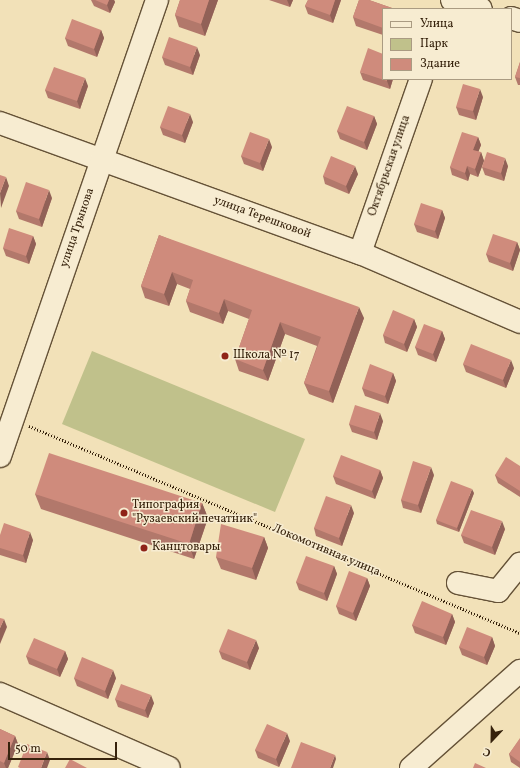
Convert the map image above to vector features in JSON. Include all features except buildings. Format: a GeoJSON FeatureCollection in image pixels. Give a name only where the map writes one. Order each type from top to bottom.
{"type":"FeatureCollection","features":[{"type":"Feature","properties":{"kind":"street","name":"улица Трынова"},"geometry":{"type":"LineString","coordinates":[[0,456],[6,417],[102,160],[157,0]]}},
{"type":"Feature","properties":{"kind":"street"},"geometry":{"type":"LineString","coordinates":[[452,0],[478,8]]}},
{"type":"Feature","properties":{"kind":"street","name":"Октябрьская улица"},"geometry":{"type":"LineString","coordinates":[[360,253],[421,80]]}},
{"type":"Feature","properties":{"kind":"street","name":"улица Терешковой"},"geometry":{"type":"LineString","coordinates":[[0,123],[360,253],[520,322]]}},
{"type":"Feature","properties":{"kind":"street"},"geometry":{"type":"LineString","coordinates":[[458,583],[498,591],[520,564]]}},
{"type":"Feature","properties":{"kind":"street"},"geometry":{"type":"LineString","coordinates":[[411,768],[520,671]]}},
{"type":"Feature","properties":{"kind":"street"},"geometry":{"type":"LineString","coordinates":[[0,694],[169,768]]}},
{"type":"Feature","properties":{"kind":"path","name":"Локомотивная улица"},"geometry":{"type":"LineString","coordinates":[[6,417],[520,633]]}},
{"type":"Feature","properties":{"kind":"green space"},"geometry":{"type":"Polygon","coordinates":[[[92,351],[305,439],[275,512],[62,424],[92,351]]]}},
{"type":"Feature","properties":{"kind":"place","name":"Школа № 17"},"geometry":{"type":"Point","coordinates":[225,356]}},
{"type":"Feature","properties":{"kind":"place","name":"Типография \"Рузаевский печатник\""},"geometry":{"type":"Point","coordinates":[124,513]}},
{"type":"Feature","properties":{"kind":"place","name":"Канцтовары"},"geometry":{"type":"Point","coordinates":[144,548]}}]}
